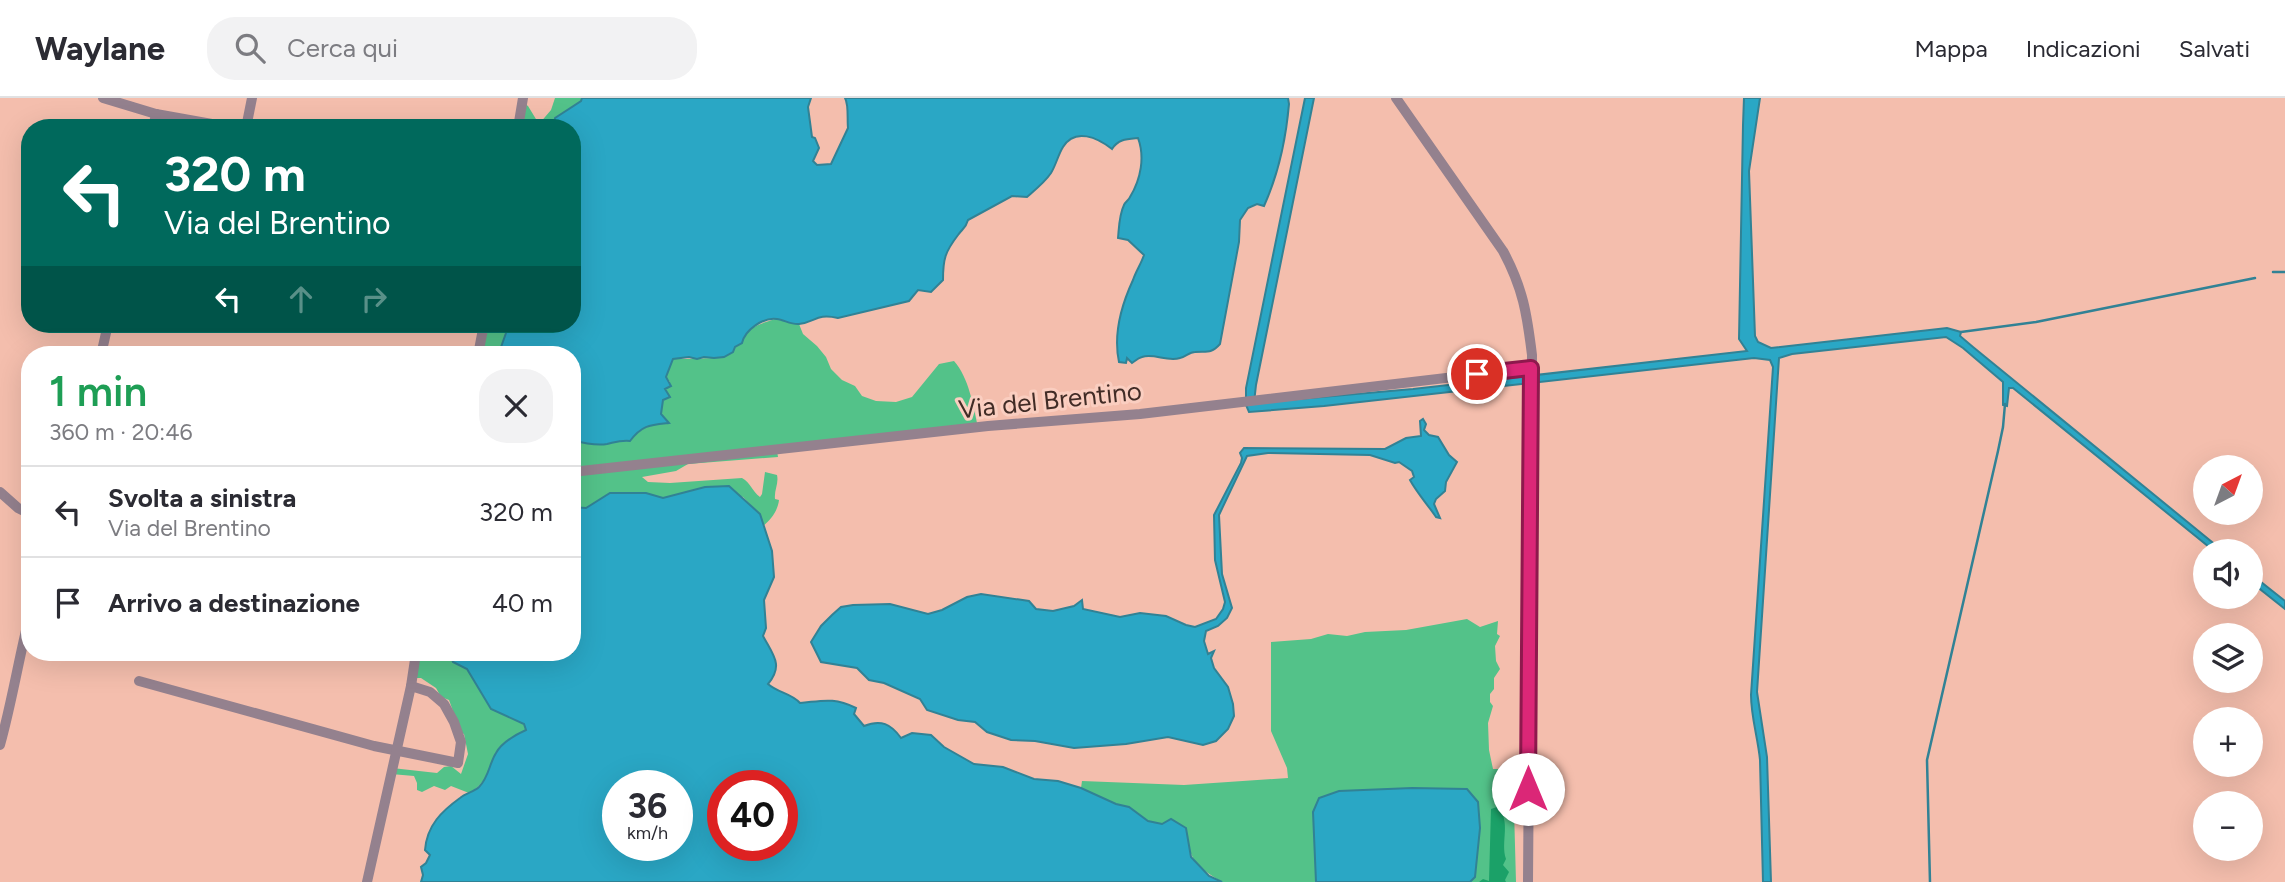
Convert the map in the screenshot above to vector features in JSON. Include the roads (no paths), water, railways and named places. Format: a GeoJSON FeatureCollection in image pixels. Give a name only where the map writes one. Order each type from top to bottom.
{"type":"FeatureCollection","features":[{"type":"Feature","properties":{"kind":"street"},"geometry":{"type":"LineString","coordinates":[[248,119],[252,98]]}},
{"type":"Feature","properties":{"kind":"street"},"geometry":{"type":"LineString","coordinates":[[520,119],[523,98]]}},
{"type":"Feature","properties":{"kind":"street"},"geometry":{"type":"LineString","coordinates":[[1396,98],[1503,251],[1516,276],[1527,313],[1531,371],[1528,882]]}},
{"type":"Feature","properties":{"kind":"street"},"geometry":{"type":"LineString","coordinates":[[110,99],[156,114],[184,119]]}},
{"type":"Feature","properties":{"kind":"street"},"geometry":{"type":"LineString","coordinates":[[155,119],[156,114]]}},
{"type":"Feature","properties":{"kind":"street","name":"Via del Brentino"},"geometry":{"type":"LineString","coordinates":[[581,471],[988,426],[1140,414],[1531,371]]}},
{"type":"Feature","properties":{"kind":"street"},"geometry":{"type":"LineString","coordinates":[[0,492],[21,510]]}},
{"type":"Feature","properties":{"kind":"street"},"geometry":{"type":"LineString","coordinates":[[0,745],[21,653]]}},
{"type":"Feature","properties":{"kind":"street"},"geometry":{"type":"LineString","coordinates":[[367,882],[415,661]]}},
{"type":"Feature","properties":{"kind":"street"},"geometry":{"type":"LineString","coordinates":[[139,681],[396,752],[458,762],[461,742],[444,705],[430,692],[411,686]]}},
{"type":"Feature","properties":{"kind":"water"},"geometry":{"type":"Polygon","coordinates":[[[582,98],[811,98],[808,107],[812,137],[819,148],[813,161],[817,165],[831,164],[848,128],[845,98],[1288,98],[1289,104],[1281,156],[1264,206],[1257,204],[1248,208],[1240,220],[1239,242],[1220,344],[1211,351],[1193,352],[1175,359],[1147,356],[1132,363],[1127,358],[1126,363],[1119,362],[1119,320],[1144,255],[1128,240],[1118,238],[1122,209],[1134,190],[1139,175],[1140,145],[1138,138],[1130,139],[1120,141],[1112,149],[1094,138],[1080,136],[1068,141],[1049,176],[1027,197],[1012,196],[968,220],[948,251],[944,261],[943,280],[931,292],[918,290],[909,301],[838,318],[820,317],[796,324],[777,319],[766,320],[751,329],[742,343],[724,357],[673,359],[666,377],[671,386],[665,389],[670,397],[663,400],[661,414],[669,423],[647,427],[630,441],[598,445],[581,442],[581,346],[501,346],[506,333],[581,333],[581,119],[555,119],[582,98]]]}},
{"type":"Feature","properties":{"kind":"water"},"geometry":{"type":"Polygon","coordinates":[[[1305,98],[1314,98],[1254,403],[1413,389],[1747,351],[1739,339],[1744,98],[1760,98],[1749,171],[1755,336],[1758,342],[1771,348],[1947,328],[1961,332],[1960,336],[1973,347],[2208,539],[2199,539],[2013,388],[2009,388],[2007,406],[2003,405],[2003,382],[1946,337],[1792,354],[1779,358],[1757,692],[1767,757],[1771,882],[1763,882],[1760,760],[1751,695],[1773,367],[1770,360],[1754,358],[1249,412],[1246,405],[1246,388],[1305,98]]]}},
{"type":"Feature","properties":{"kind":"water"},"geometry":{"type":"Polygon","coordinates":[[[1423,419],[1426,424],[1424,430],[1429,435],[1438,437],[1449,455],[1457,462],[1446,482],[1445,491],[1434,504],[1440,518],[1436,517],[1410,480],[1414,477],[1412,471],[1399,462],[1370,455],[1268,453],[1247,456],[1219,515],[1222,574],[1232,608],[1227,618],[1218,626],[1206,631],[1204,641],[1208,654],[1214,651],[1211,658],[1214,668],[1228,687],[1233,704],[1234,716],[1228,729],[1216,741],[1203,745],[1168,737],[1074,748],[1011,740],[987,732],[975,722],[958,720],[927,710],[920,699],[884,683],[869,680],[857,668],[821,662],[811,642],[821,626],[841,607],[890,604],[928,614],[967,597],[981,594],[1029,601],[1036,609],[1053,611],[1074,606],[1082,600],[1083,609],[1120,617],[1140,613],[1166,616],[1195,627],[1216,619],[1225,602],[1215,560],[1214,515],[1241,463],[1240,453],[1244,448],[1385,449],[1406,438],[1421,436],[1420,421],[1423,419]]]}},
{"type":"Feature","properties":{"kind":"water"},"geometry":{"type":"Polygon","coordinates":[[[729,486],[760,514],[772,551],[774,577],[764,600],[766,628],[763,636],[776,665],[768,684],[772,687],[800,703],[841,702],[856,708],[854,714],[864,726],[885,724],[901,738],[912,733],[931,735],[944,747],[974,764],[1003,767],[1034,779],[1058,781],[1081,788],[1129,807],[1148,821],[1162,824],[1171,819],[1186,828],[1191,857],[1209,876],[1222,882],[421,882],[421,867],[430,855],[425,850],[426,841],[436,820],[462,796],[479,787],[499,749],[509,739],[526,730],[524,724],[491,709],[467,669],[453,661],[581,661],[581,508],[586,508],[610,493],[646,493],[663,498],[705,487],[729,486]]]}},
{"type":"Feature","properties":{"kind":"water"},"geometry":{"type":"Polygon","coordinates":[[[2263,584],[2285,601],[2285,609],[2263,592],[2263,584]]]}},
{"type":"Feature","properties":{"kind":"water"},"geometry":{"type":"Polygon","coordinates":[[[1467,789],[1478,802],[1480,828],[1475,877],[1470,882],[1316,882],[1313,812],[1319,798],[1339,791],[1467,789]]]}},
{"type":"Feature","properties":{"kind":"waterway"},"geometry":{"type":"LineString","coordinates":[[2273,272],[2285,272]]}},
{"type":"Feature","properties":{"kind":"waterway"},"geometry":{"type":"LineString","coordinates":[[1961,332],[2036,322],[2255,278]]}},
{"type":"Feature","properties":{"kind":"waterway"},"geometry":{"type":"LineString","coordinates":[[1930,882],[1927,760],[1998,451],[2005,404]]}}]}
